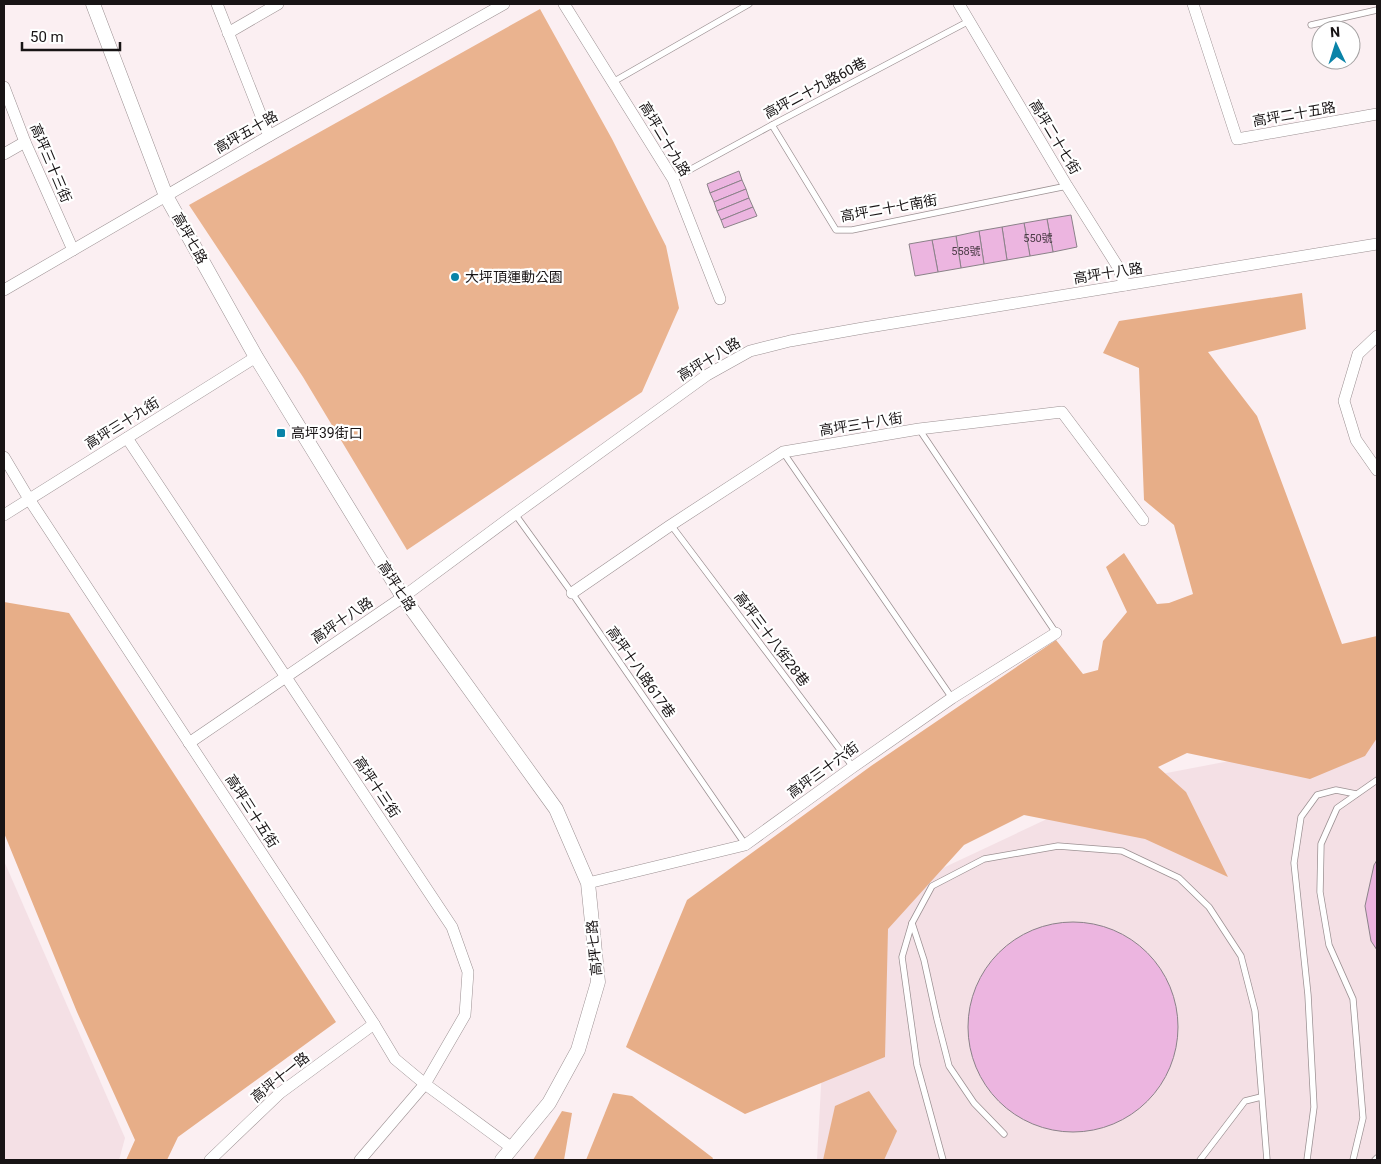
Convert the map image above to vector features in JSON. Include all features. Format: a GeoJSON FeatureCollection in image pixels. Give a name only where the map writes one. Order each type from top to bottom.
{"type":"FeatureCollection","features":[{"type":"Feature","properties":{"kind":"street","name":"高坪七路"},"geometry":{"type":"LineString","coordinates":[[93,4],[166,196],[256,357],[403,597],[556,809],[588,883],[598,982],[581,1042],[549,1103],[502,1160]]}},
{"type":"Feature","properties":{"kind":"street"},"geometry":{"type":"LineString","coordinates":[[217,4],[269,136]]}},
{"type":"Feature","properties":{"kind":"street"},"geometry":{"type":"LineString","coordinates":[[228,33],[278,4]]}},
{"type":"Feature","properties":{"kind":"street","name":"高坪五十路"},"geometry":{"type":"LineString","coordinates":[[4,290],[269,136],[504,4]]}},
{"type":"Feature","properties":{"kind":"street","name":"高坪二十九路"},"geometry":{"type":"LineString","coordinates":[[564,4],[673,179],[720,299]]}},
{"type":"Feature","properties":{"kind":"street","name":"高坪二十七街"},"geometry":{"type":"LineString","coordinates":[[959,4],[1067,186],[1118,267],[1125,285]]}},
{"type":"Feature","properties":{"kind":"street","name":"高坪二十五路"},"geometry":{"type":"LineString","coordinates":[[1193,4],[1237,139],[1377,114]]}},
{"type":"Feature","properties":{"kind":"street","name":"高坪三十三街"},"geometry":{"type":"LineString","coordinates":[[4,87],[25,142],[73,250]]}},
{"type":"Feature","properties":{"kind":"street"},"geometry":{"type":"LineString","coordinates":[[4,154],[25,142]]}},
{"type":"Feature","properties":{"kind":"street","name":"高坪十八路"},"geometry":{"type":"LineString","coordinates":[[189,743],[403,597],[707,375],[750,351],[800,339],[1377,244]]}},
{"type":"Feature","properties":{"kind":"street"},"geometry":{"type":"LineString","coordinates":[[1377,336],[1358,354],[1344,401],[1356,440],[1377,470]]}},
{"type":"Feature","properties":{"kind":"street","name":"高坪三十九街"},"geometry":{"type":"LineString","coordinates":[[4,515],[256,357]]}},
{"type":"Feature","properties":{"kind":"street","name":"高坪三十八街"},"geometry":{"type":"LineString","coordinates":[[572,593],[671,525],[783,452],[919,429],[1062,412],[1143,520]]}},
{"type":"Feature","properties":{"kind":"street","name":"高坪十三街"},"geometry":{"type":"LineString","coordinates":[[127,438],[452,927],[468,972],[465,1015],[425,1084],[360,1160]]}},
{"type":"Feature","properties":{"kind":"street","name":"高坪三十五街"},"geometry":{"type":"LineString","coordinates":[[4,457],[29,499],[374,1024],[395,1059],[425,1084],[512,1148]]}},
{"type":"Feature","properties":{"kind":"street","name":"高坪三十六街"},"geometry":{"type":"LineString","coordinates":[[588,883],[745,845],[952,698],[1056,633]]}},
{"type":"Feature","properties":{"kind":"street","name":"高坪十一路"},"geometry":{"type":"LineString","coordinates":[[210,1160],[280,1093],[374,1024]]}},
{"type":"Feature","properties":{"kind":"lane"},"geometry":{"type":"LineString","coordinates":[[613,82],[749,4]]}},
{"type":"Feature","properties":{"kind":"lane"},"geometry":{"type":"LineString","coordinates":[[1333,20],[1377,10]]}},
{"type":"Feature","properties":{"kind":"lane","name":"高坪二十九路60巷"},"geometry":{"type":"LineString","coordinates":[[673,179],[772,124],[969,21]]}},
{"type":"Feature","properties":{"kind":"lane","name":"高坪二十七南街"},"geometry":{"type":"LineString","coordinates":[[772,124],[836,230],[852,230],[1067,186]]}},
{"type":"Feature","properties":{"kind":"lane"},"geometry":{"type":"LineString","coordinates":[[919,429],[1056,633]]}},
{"type":"Feature","properties":{"kind":"lane"},"geometry":{"type":"LineString","coordinates":[[783,452],[952,698]]}},
{"type":"Feature","properties":{"kind":"lane","name":"高坪十八路617巷"},"geometry":{"type":"LineString","coordinates":[[515,514],[572,593],[745,845]]}},
{"type":"Feature","properties":{"kind":"lane","name":"高坪三十八街28巷"},"geometry":{"type":"LineString","coordinates":[[671,525],[853,767]]}},
{"type":"Feature","properties":{"kind":"lane"},"geometry":{"type":"LineString","coordinates":[[1353,1160],[1363,1118],[1353,999],[1329,945],[1320,892],[1321,844],[1337,808],[1377,780]]}},
{"type":"Feature","properties":{"kind":"lane"},"geometry":{"type":"LineString","coordinates":[[1307,1160],[1314,1107],[1308,995],[1294,863],[1301,817],[1317,795],[1336,790],[1356,794]]}},
{"type":"Feature","properties":{"kind":"lane"},"geometry":{"type":"LineString","coordinates":[[943,1160],[917,1065],[902,957],[912,924],[932,886],[984,859],[1058,846],[1122,851],[1179,878],[1209,908],[1241,956],[1255,1011],[1267,1160]]}},
{"type":"Feature","properties":{"kind":"lane"},"geometry":{"type":"LineString","coordinates":[[912,924],[924,960],[950,1066],[974,1103],[1004,1134]]}},
{"type":"Feature","properties":{"kind":"lane"},"geometry":{"type":"LineString","coordinates":[[1200,1160],[1245,1101],[1262,1097]]}},
{"type":"Feature","properties":{"kind":"shaded area","name":"大坪頂運動公園"},"geometry":{"type":"Polygon","coordinates":[[[540,9],[612,139],[666,246],[679,308],[642,392],[407,550],[303,377],[189,205],[540,9]]]}},
{"type":"Feature","properties":{"kind":"shaded area"},"geometry":{"type":"Polygon","coordinates":[[[1302,293],[1306,329],[1208,352],[1257,416],[1342,644],[1377,636],[1377,738],[1365,756],[1310,779],[1187,753],[1158,767],[1186,792],[1228,877],[1145,839],[1024,815],[964,845],[888,929],[885,1057],[745,1114],[626,1047],[687,900],[871,766],[1056,640],[1083,674],[1098,670],[1103,641],[1127,612],[1106,567],[1124,553],[1157,604],[1169,603],[1193,594],[1174,525],[1144,500],[1139,368],[1103,353],[1119,321],[1302,293]]]}},
{"type":"Feature","properties":{"kind":"shaded area"},"geometry":{"type":"Polygon","coordinates":[[[4,602],[69,613],[336,1022],[178,1137],[167,1160],[126,1160],[135,1140],[77,1012],[4,833],[4,602]]]}},
{"type":"Feature","properties":{"kind":"shaded area"},"geometry":{"type":"Polygon","coordinates":[[[1377,711],[1377,1160],[817,1160],[830,921],[1130,780],[1266,754],[1377,711]]]}},
{"type":"Feature","properties":{"kind":"shaded area"},"geometry":{"type":"Polygon","coordinates":[[[4,861],[125,1138],[119,1160],[4,1160],[4,861]]]}},
{"type":"Feature","properties":{"kind":"shaded area"},"geometry":{"type":"Polygon","coordinates":[[[869,1091],[897,1131],[884,1160],[823,1160],[835,1106],[869,1091]]]}},
{"type":"Feature","properties":{"kind":"shaded area"},"geometry":{"type":"Polygon","coordinates":[[[613,1093],[632,1096],[713,1158],[712,1160],[586,1160],[613,1093]]]}},
{"type":"Feature","properties":{"kind":"shaded area"},"geometry":{"type":"Polygon","coordinates":[[[562,1111],[572,1113],[564,1160],[533,1160],[562,1111]]]}},
{"type":"Feature","properties":{"kind":"building"},"geometry":{"type":"Polygon","coordinates":[[[739,171],[742,180],[710,193],[707,184],[739,171]]]}},
{"type":"Feature","properties":{"kind":"building"},"geometry":{"type":"Polygon","coordinates":[[[742,180],[746,189],[714,202],[710,193],[742,180]]]}},
{"type":"Feature","properties":{"kind":"building"},"geometry":{"type":"Polygon","coordinates":[[[746,189],[749,198],[717,211],[714,202],[746,189]]]}},
{"type":"Feature","properties":{"kind":"building"},"geometry":{"type":"Polygon","coordinates":[[[749,198],[753,207],[721,220],[717,211],[749,198]]]}},
{"type":"Feature","properties":{"kind":"building"},"geometry":{"type":"Polygon","coordinates":[[[753,207],[757,216],[724,228],[721,220],[753,207]]]}},
{"type":"Feature","properties":{"kind":"building"},"geometry":{"type":"Polygon","coordinates":[[[1071,215],[1077,247],[1053,252],[1047,219],[1071,215]]]}},
{"type":"Feature","properties":{"kind":"building"},"geometry":{"type":"Polygon","coordinates":[[[1047,219],[1053,252],[1030,256],[1024,223],[1047,219]]]}},
{"type":"Feature","properties":{"kind":"building"},"geometry":{"type":"Polygon","coordinates":[[[1024,223],[1030,256],[1007,260],[1002,227],[1024,223]]]}},
{"type":"Feature","properties":{"kind":"building"},"geometry":{"type":"Polygon","coordinates":[[[1002,227],[1007,260],[984,264],[979,231],[1002,227]]]}},
{"type":"Feature","properties":{"kind":"building"},"geometry":{"type":"Polygon","coordinates":[[[979,231],[984,264],[961,268],[956,236],[979,231]]]}},
{"type":"Feature","properties":{"kind":"building"},"geometry":{"type":"Polygon","coordinates":[[[956,236],[961,268],[938,272],[932,240],[956,236]]]}},
{"type":"Feature","properties":{"kind":"building"},"geometry":{"type":"Polygon","coordinates":[[[932,240],[938,272],[915,276],[909,244],[932,240]]]}},
{"type":"Feature","properties":{"kind":"building"},"geometry":{"type":"Polygon","coordinates":[[[1377,860],[1377,950],[1371,941],[1365,906],[1374,865],[1377,860]]]}},
{"type":"Feature","properties":{"kind":"building"},"geometry":{"type":"Polygon","coordinates":[[[1063,922],[1083,922],[1104,926],[1123,934],[1140,946],[1154,960],[1166,977],[1174,996],[1178,1027],[1174,1058],[1166,1077],[1154,1094],[1140,1108],[1123,1120],[1104,1128],[1083,1132],[1063,1132],[1042,1128],[1023,1120],[1006,1108],[992,1094],[980,1077],[972,1058],[968,1037],[968,1017],[972,996],[980,977],[992,960],[1006,946],[1023,934],[1042,926],[1063,922]]]}},
{"type":"Feature","properties":{"kind":"place","name":"大坪頂運動公園"},"geometry":{"type":"Point","coordinates":[455,277]}},
{"type":"Feature","properties":{"kind":"place","name":"高坪39街口"},"geometry":{"type":"Point","coordinates":[281,433]}}]}
